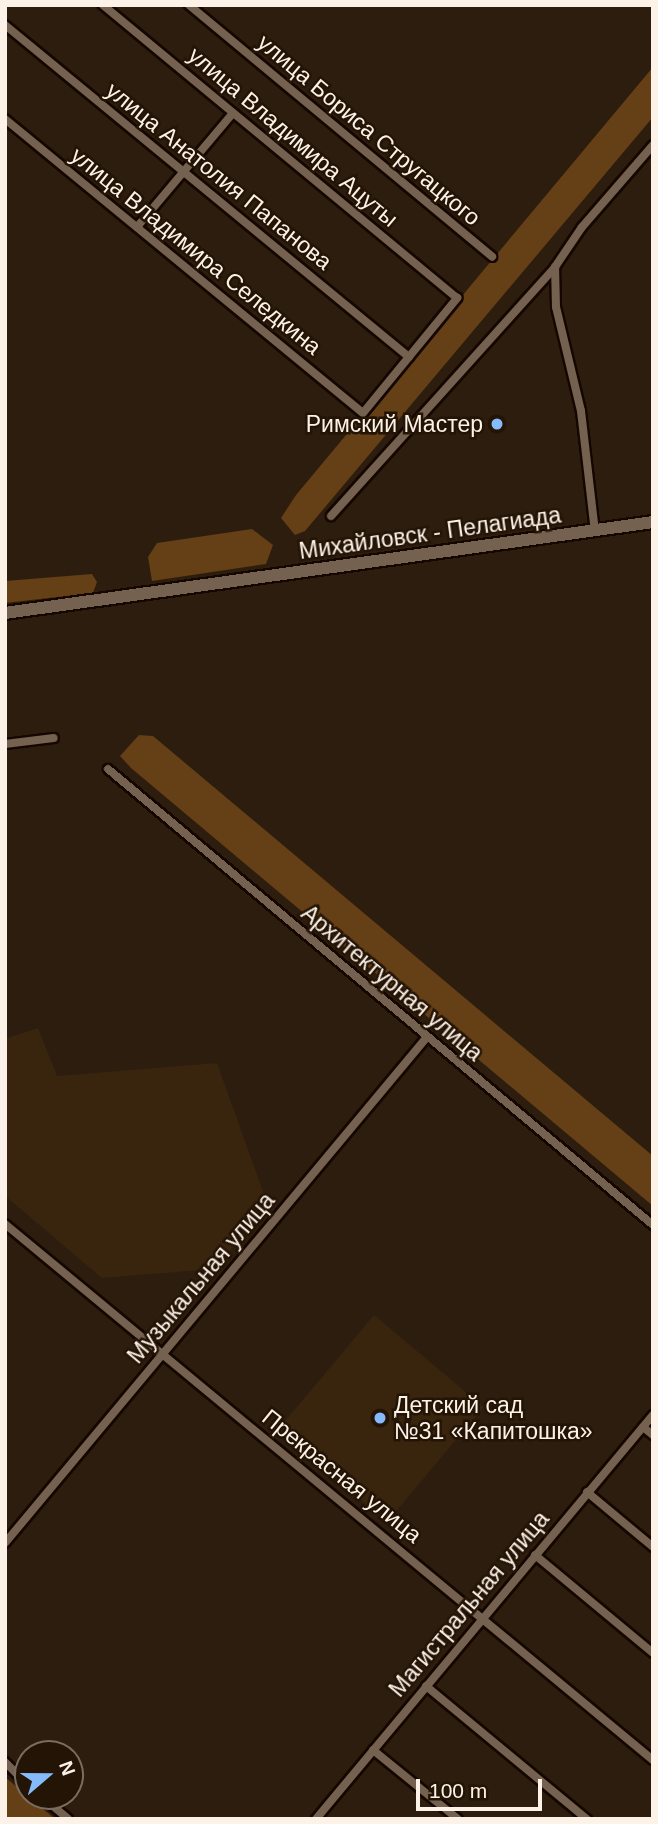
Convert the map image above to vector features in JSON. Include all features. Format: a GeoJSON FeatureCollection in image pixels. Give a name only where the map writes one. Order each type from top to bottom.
{"type":"FeatureCollection","features":[{"type":"Feature","properties":{"kind":"street","name":"улица Владимира Ацуты"},"geometry":{"type":"LineString","coordinates":[[103,5],[457,298],[409,356]]}},
{"type":"Feature","properties":{"kind":"street","name":"улица Бориса Стругацкого"},"geometry":{"type":"LineString","coordinates":[[189,5],[492,257]]}},
{"type":"Feature","properties":{"kind":"street","name":"улица Анатолия Папанова"},"geometry":{"type":"LineString","coordinates":[[5,25],[409,356]]}},
{"type":"Feature","properties":{"kind":"street"},"geometry":{"type":"LineString","coordinates":[[137,227],[233,113]]}},
{"type":"Feature","properties":{"kind":"street","name":"улица Владимира Селедкина"},"geometry":{"type":"LineString","coordinates":[[5,119],[363,413],[409,356]]}},
{"type":"Feature","properties":{"kind":"street"},"geometry":{"type":"LineString","coordinates":[[331,516],[555,267],[582,228],[653,145]]}},
{"type":"Feature","properties":{"kind":"street"},"geometry":{"type":"LineString","coordinates":[[555,267],[556,307],[581,411],[594,531]]}},
{"type":"Feature","properties":{"kind":"street","name":"Михайловск - Пелагиада"},"geometry":{"type":"LineString","coordinates":[[5,613],[653,522]]}},
{"type":"Feature","properties":{"kind":"street"},"geometry":{"type":"LineString","coordinates":[[5,744],[54,738]]}},
{"type":"Feature","properties":{"kind":"street","name":"Архитектурная улица"},"geometry":{"type":"LineString","coordinates":[[108,769],[653,1225]]}},
{"type":"Feature","properties":{"kind":"street","name":"Музыкальная улица"},"geometry":{"type":"LineString","coordinates":[[5,1543],[427,1037]]}},
{"type":"Feature","properties":{"kind":"street","name":"Прекрасная улица"},"geometry":{"type":"LineString","coordinates":[[5,1224],[342,1500],[481,1619],[653,1760]]}},
{"type":"Feature","properties":{"kind":"street","name":"Магистральная улица"},"geometry":{"type":"LineString","coordinates":[[321,1817],[373,1749],[653,1415]]}},
{"type":"Feature","properties":{"kind":"street"},"geometry":{"type":"LineString","coordinates":[[643,1427],[653,1435]]}},
{"type":"Feature","properties":{"kind":"street"},"geometry":{"type":"LineString","coordinates":[[587,1493],[653,1547]]}},
{"type":"Feature","properties":{"kind":"street"},"geometry":{"type":"LineString","coordinates":[[535,1555],[653,1653]]}},
{"type":"Feature","properties":{"kind":"street"},"geometry":{"type":"LineString","coordinates":[[426,1686],[587,1819]]}},
{"type":"Feature","properties":{"kind":"street"},"geometry":{"type":"LineString","coordinates":[[373,1749],[458,1819]]}},
{"type":"Feature","properties":{"kind":"shaded area"},"geometry":{"type":"Polygon","coordinates":[[[653,67],[653,117],[305,531],[295,535],[281,518],[296,495],[653,67]]]}},
{"type":"Feature","properties":{"kind":"shaded area"},"geometry":{"type":"Polygon","coordinates":[[[252,529],[273,545],[266,564],[152,581],[148,557],[157,543],[252,529]]]}},
{"type":"Feature","properties":{"kind":"shaded area"},"geometry":{"type":"Polygon","coordinates":[[[92,574],[97,582],[93,593],[5,603],[5,581],[92,574]]]}},
{"type":"Feature","properties":{"kind":"shaded area"},"geometry":{"type":"Polygon","coordinates":[[[139,735],[153,736],[653,1156],[653,1206],[131,768],[120,756],[139,735]]]}},
{"type":"Feature","properties":{"kind":"shaded area"},"geometry":{"type":"Polygon","coordinates":[[[38,1028],[57,1076],[217,1063],[265,1197],[262,1200],[268,1206],[214,1269],[102,1278],[5,1196],[5,1039],[38,1028]]]}},
{"type":"Feature","properties":{"kind":"shaded area","name":"Детский сад №31 «Капитошка»"},"geometry":{"type":"Polygon","coordinates":[[[374,1315],[484,1407],[387,1522],[278,1430],[374,1315]]]}},
{"type":"Feature","properties":{"kind":"shaded area"},"geometry":{"type":"Polygon","coordinates":[[[5,1777],[14,1785],[14,1810],[44,1810],[55,1819],[6,1819],[5,1777]]]}},
{"type":"Feature","properties":{"kind":"place","name":"Римский Мастер"},"geometry":{"type":"Point","coordinates":[497,424]}},
{"type":"Feature","properties":{"kind":"place","name":"Детский сад №31 «Капитошка»"},"geometry":{"type":"Point","coordinates":[380,1418]}}]}
